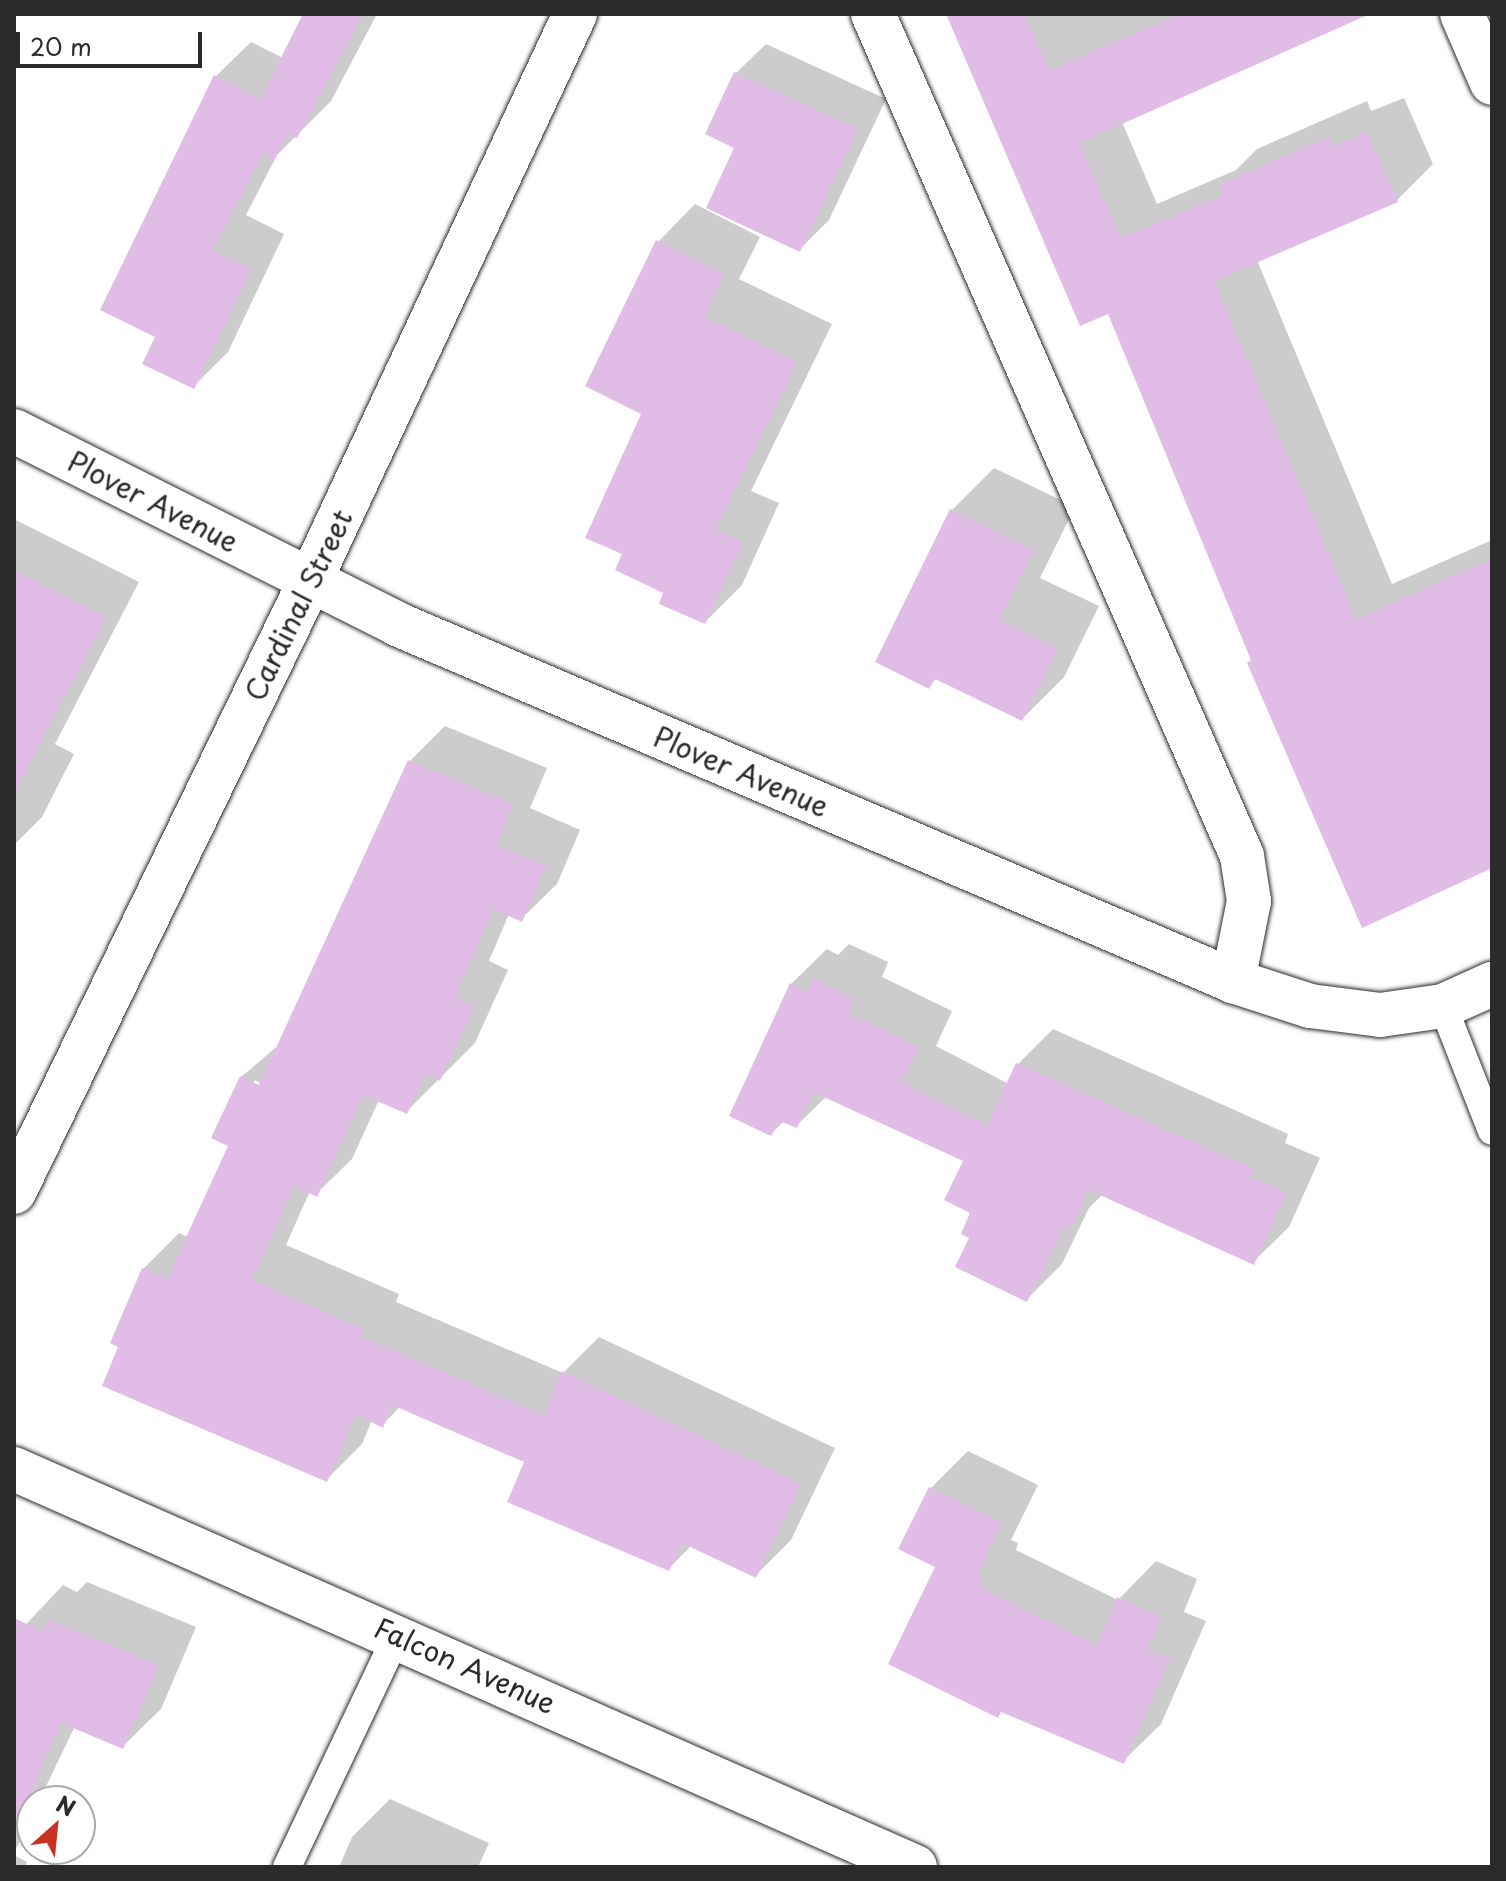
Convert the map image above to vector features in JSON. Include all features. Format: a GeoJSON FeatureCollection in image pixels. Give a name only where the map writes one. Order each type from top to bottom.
{"type":"FeatureCollection","features":[{"type":"Feature","properties":{"kind":"street","name":"Cardinal Street"},"geometry":{"type":"LineString","coordinates":[[14,1192],[310,581],[575,14]]}},
{"type":"Feature","properties":{"kind":"street"},"geometry":{"type":"LineString","coordinates":[[873,14],[1242,856],[1249,901],[1233,981]]}},
{"type":"Feature","properties":{"kind":"street"},"geometry":{"type":"LineString","coordinates":[[1462,14],[1492,83]]}},
{"type":"Feature","properties":{"kind":"street","name":"Plover Avenue"},"geometry":{"type":"LineString","coordinates":[[14,431],[397,624],[1233,981],[1310,1006],[1380,1015],[1443,1006],[1492,984]]}},
{"type":"Feature","properties":{"kind":"street","name":"Falcon Avenue"},"geometry":{"type":"LineString","coordinates":[[14,1469],[397,1635],[915,1867]]}},
{"type":"Feature","properties":{"kind":"lane"},"geometry":{"type":"LineString","coordinates":[[1443,1006],[1492,1131]]}},
{"type":"Feature","properties":{"kind":"lane"},"geometry":{"type":"LineString","coordinates":[[287,1867],[397,1635]]}},
{"type":"Feature","properties":{"kind":"building"},"geometry":{"type":"Polygon","coordinates":[[[303,14],[363,14],[297,138],[288,134],[274,160],[262,154],[212,251],[251,269],[194,389],[142,364],[155,337],[100,310],[214,75],[260,99],[303,14]]]}},
{"type":"Feature","properties":{"kind":"building"},"geometry":{"type":"Polygon","coordinates":[[[946,14],[1024,14],[1049,71],[1178,14],[1370,14],[1079,143],[1121,238],[1223,195],[1219,185],[1330,136],[1334,146],[1367,132],[1398,202],[1214,281],[1356,619],[1492,559],[1492,868],[1362,928],[1247,663],[1251,660],[1108,314],[1080,326],[946,14]]]}},
{"type":"Feature","properties":{"kind":"building"},"geometry":{"type":"Polygon","coordinates":[[[734,72],[858,129],[800,252],[706,208],[734,148],[705,134],[734,72]]]}},
{"type":"Feature","properties":{"kind":"building"},"geometry":{"type":"Polygon","coordinates":[[[656,240],[724,274],[704,317],[797,362],[716,529],[743,541],[705,624],[659,604],[663,593],[615,570],[622,554],[585,538],[641,414],[585,386],[656,240]]]}},
{"type":"Feature","properties":{"kind":"building"},"geometry":{"type":"Polygon","coordinates":[[[950,509],[1034,550],[999,620],[1058,649],[1022,721],[935,679],[929,689],[875,662],[950,509]]]}},
{"type":"Feature","properties":{"kind":"building"},"geometry":{"type":"Polygon","coordinates":[[[14,570],[106,617],[14,794],[14,570]]]}},
{"type":"Feature","properties":{"kind":"building"},"geometry":{"type":"Polygon","coordinates":[[[408,760],[513,804],[496,844],[546,866],[522,922],[493,909],[455,997],[474,1006],[440,1081],[426,1073],[407,1114],[363,1095],[317,1197],[294,1186],[252,1280],[365,1330],[362,1337],[544,1415],[562,1371],[801,1484],[756,1578],[682,1543],[669,1571],[507,1502],[524,1462],[392,1405],[383,1428],[356,1414],[327,1482],[102,1386],[118,1347],[110,1343],[142,1268],[167,1279],[228,1146],[211,1138],[240,1076],[259,1085],[408,760]]]}},
{"type":"Feature","properties":{"kind":"building"},"geometry":{"type":"Polygon","coordinates":[[[813,978],[854,998],[848,1013],[918,1047],[902,1082],[987,1125],[1016,1063],[1254,1169],[1251,1178],[1286,1193],[1254,1265],[1089,1190],[1070,1230],[1064,1227],[1027,1302],[955,1267],[969,1238],[961,1234],[970,1213],[944,1200],[963,1161],[813,1092],[797,1128],[779,1121],[771,1136],[729,1116],[790,983],[806,992],[813,978]]]}},
{"type":"Feature","properties":{"kind":"building"},"geometry":{"type":"Polygon","coordinates":[[[929,1487],[1002,1523],[976,1577],[982,1581],[980,1588],[1097,1645],[1117,1597],[1161,1617],[1148,1649],[1170,1658],[1124,1764],[1001,1712],[998,1718],[888,1664],[935,1567],[898,1549],[929,1487]]]}},
{"type":"Feature","properties":{"kind":"building"},"geometry":{"type":"Polygon","coordinates":[[[14,1618],[42,1631],[48,1619],[159,1665],[123,1749],[61,1723],[34,1785],[16,1785],[14,1830],[14,1618]]]}}]}
